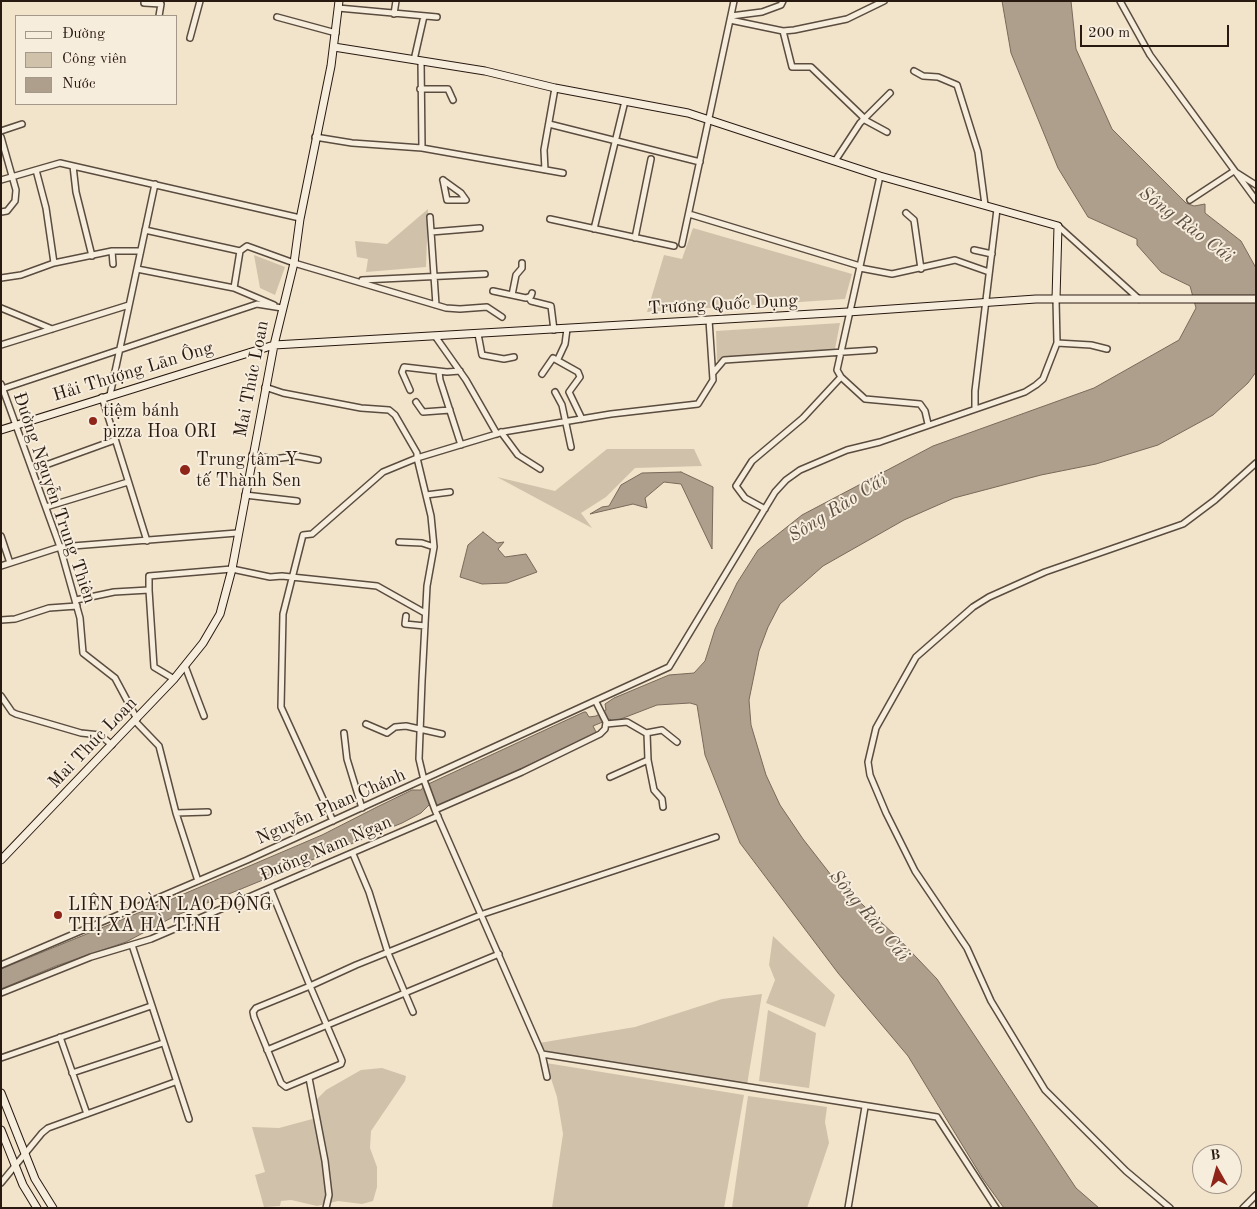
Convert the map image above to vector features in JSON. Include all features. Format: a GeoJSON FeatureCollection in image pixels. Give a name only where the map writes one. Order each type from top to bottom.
{"type":"FeatureCollection","features":[{"type":"Feature","properties":{"kind":"street"},"geometry":{"type":"LineString","coordinates":[[190,38],[200,1]]}},
{"type":"Feature","properties":{"kind":"street"},"geometry":{"type":"LineString","coordinates":[[394,14],[396,1]]}},
{"type":"Feature","properties":{"kind":"street"},"geometry":{"type":"LineString","coordinates":[[682,244],[734,1]]}},
{"type":"Feature","properties":{"kind":"street"},"geometry":{"type":"LineString","coordinates":[[730,18],[762,12],[781,5],[783,1]]}},
{"type":"Feature","properties":{"kind":"street"},"geometry":{"type":"LineString","coordinates":[[730,18],[783,30],[844,20],[872,4],[884,1]]}},
{"type":"Feature","properties":{"kind":"street"},"geometry":{"type":"LineString","coordinates":[[1120,1],[1150,55],[1256,200]]}},
{"type":"Feature","properties":{"kind":"street"},"geometry":{"type":"LineString","coordinates":[[144,3],[161,4],[159,15]]}},
{"type":"Feature","properties":{"kind":"street"},"geometry":{"type":"LineString","coordinates":[[339,5],[394,14],[437,17]]}},
{"type":"Feature","properties":{"kind":"street","name":"Mai Thúc Loan"},"geometry":{"type":"LineString","coordinates":[[1,860],[174,679],[203,643],[220,614],[232,569],[237,533],[265,387],[294,263],[300,218],[334,47],[339,5]]}},
{"type":"Feature","properties":{"kind":"street"},"geometry":{"type":"LineString","coordinates":[[422,148],[417,60],[424,16]]}},
{"type":"Feature","properties":{"kind":"street"},"geometry":{"type":"LineString","coordinates":[[277,17],[336,33]]}},
{"type":"Feature","properties":{"kind":"street"},"geometry":{"type":"LineString","coordinates":[[783,30],[792,67],[811,67],[863,119],[887,132]]}},
{"type":"Feature","properties":{"kind":"street"},"geometry":{"type":"LineString","coordinates":[[334,47],[485,71],[555,88],[688,113],[880,176],[1058,226],[1139,298]]}},
{"type":"Feature","properties":{"kind":"street"},"geometry":{"type":"LineString","coordinates":[[914,71],[923,76],[938,77],[958,85],[981,163],[985,205]]}},
{"type":"Feature","properties":{"kind":"street"},"geometry":{"type":"LineString","coordinates":[[545,170],[544,150],[555,88]]}},
{"type":"Feature","properties":{"kind":"street"},"geometry":{"type":"LineString","coordinates":[[420,89],[448,89],[453,100]]}},
{"type":"Feature","properties":{"kind":"street"},"geometry":{"type":"LineString","coordinates":[[835,161],[863,119],[890,93]]}},
{"type":"Feature","properties":{"kind":"street"},"geometry":{"type":"LineString","coordinates":[[594,229],[625,101]]}},
{"type":"Feature","properties":{"kind":"street"},"geometry":{"type":"LineString","coordinates":[[1,131],[22,124]]}},
{"type":"Feature","properties":{"kind":"street"},"geometry":{"type":"LineString","coordinates":[[549,124],[700,162]]}},
{"type":"Feature","properties":{"kind":"street"},"geometry":{"type":"LineString","coordinates":[[1,137],[14,177],[15,201],[7,211],[1,212]]}},
{"type":"Feature","properties":{"kind":"street"},"geometry":{"type":"LineString","coordinates":[[316,137],[422,148],[563,173]]}},
{"type":"Feature","properties":{"kind":"street"},"geometry":{"type":"LineString","coordinates":[[635,238],[651,159]]}},
{"type":"Feature","properties":{"kind":"street"},"geometry":{"type":"LineString","coordinates":[[1,180],[60,163],[300,218]]}},
{"type":"Feature","properties":{"kind":"street"},"geometry":{"type":"LineString","coordinates":[[73,166],[76,192],[92,256]]}},
{"type":"Feature","properties":{"kind":"street"},"geometry":{"type":"LineString","coordinates":[[36,170],[46,208],[54,263]]}},
{"type":"Feature","properties":{"kind":"street"},"geometry":{"type":"LineString","coordinates":[[1234,171],[1256,186]]}},
{"type":"Feature","properties":{"kind":"street"},"geometry":{"type":"LineString","coordinates":[[1190,200],[1234,171]]}},
{"type":"Feature","properties":{"kind":"street"},"geometry":{"type":"LineString","coordinates":[[880,176],[836,365],[841,377],[866,399],[920,404],[925,411],[928,424]]}},
{"type":"Feature","properties":{"kind":"street"},"geometry":{"type":"LineString","coordinates":[[443,180],[461,193],[466,200],[447,200],[443,180]]}},
{"type":"Feature","properties":{"kind":"street"},"geometry":{"type":"LineString","coordinates":[[110,395],[155,184]]}},
{"type":"Feature","properties":{"kind":"street"},"geometry":{"type":"LineString","coordinates":[[975,409],[975,391],[997,209]]}},
{"type":"Feature","properties":{"kind":"street"},"geometry":{"type":"LineString","coordinates":[[906,213],[914,220],[921,269]]}},
{"type":"Feature","properties":{"kind":"street"},"geometry":{"type":"LineString","coordinates":[[688,214],[860,267],[892,274],[955,260],[989,272]]}},
{"type":"Feature","properties":{"kind":"street"},"geometry":{"type":"LineString","coordinates":[[430,217],[436,305]]}},
{"type":"Feature","properties":{"kind":"street"},"geometry":{"type":"LineString","coordinates":[[550,219],[674,246]]}},
{"type":"Feature","properties":{"kind":"street"},"geometry":{"type":"LineString","coordinates":[[841,377],[803,418],[752,462],[736,486],[745,498],[765,509],[786,480],[800,470],[848,450],[880,442],[1025,392],[1036,385],[1043,378],[1057,343],[1058,226]]}},
{"type":"Feature","properties":{"kind":"street"},"geometry":{"type":"LineString","coordinates":[[430,232],[480,228]]}},
{"type":"Feature","properties":{"kind":"street"},"geometry":{"type":"LineString","coordinates":[[145,230],[240,251]]}},
{"type":"Feature","properties":{"kind":"street"},"geometry":{"type":"LineString","coordinates":[[234,288],[240,251],[247,246],[294,263],[436,305],[457,309],[487,307],[502,317]]}},
{"type":"Feature","properties":{"kind":"street"},"geometry":{"type":"LineString","coordinates":[[974,250],[992,254]]}},
{"type":"Feature","properties":{"kind":"street"},"geometry":{"type":"LineString","coordinates":[[112,251],[113,264]]}},
{"type":"Feature","properties":{"kind":"street"},"geometry":{"type":"LineString","coordinates":[[1,278],[21,275],[54,263],[112,251],[140,251]]}},
{"type":"Feature","properties":{"kind":"street"},"geometry":{"type":"LineString","coordinates":[[512,295],[516,275],[522,268],[522,262]]}},
{"type":"Feature","properties":{"kind":"street"},"geometry":{"type":"LineString","coordinates":[[137,269],[234,288],[282,308]]}},
{"type":"Feature","properties":{"kind":"street"},"geometry":{"type":"LineString","coordinates":[[354,280],[486,274]]}},
{"type":"Feature","properties":{"kind":"street"},"geometry":{"type":"LineString","coordinates":[[493,291],[512,295],[531,295],[531,301],[551,306],[554,330]]}},
{"type":"Feature","properties":{"kind":"street","name":"Trương Quốc Dụng"},"geometry":{"type":"LineString","coordinates":[[274,345],[554,330],[986,302],[1139,298],[1256,299]]}},
{"type":"Feature","properties":{"kind":"street"},"geometry":{"type":"LineString","coordinates":[[2,387],[257,304],[282,308]]}},
{"type":"Feature","properties":{"kind":"street"},"geometry":{"type":"LineString","coordinates":[[1,345],[129,305]]}},
{"type":"Feature","properties":{"kind":"street"},"geometry":{"type":"LineString","coordinates":[[1,308],[52,329]]}},
{"type":"Feature","properties":{"kind":"street"},"geometry":{"type":"LineString","coordinates":[[333,821],[281,707],[282,622],[294,579],[303,535],[312,534],[383,472],[417,458],[499,433],[582,419],[698,404],[713,380],[709,320]]}},
{"type":"Feature","properties":{"kind":"street"},"geometry":{"type":"LineString","coordinates":[[558,360],[565,344],[567,329]]}},
{"type":"Feature","properties":{"kind":"street"},"geometry":{"type":"LineString","coordinates":[[478,334],[482,355],[504,359],[514,357]]}},
{"type":"Feature","properties":{"kind":"street"},"geometry":{"type":"LineString","coordinates":[[435,336],[460,371],[499,433],[518,455],[540,469]]}},
{"type":"Feature","properties":{"kind":"street"},"geometry":{"type":"LineString","coordinates":[[1057,343],[1083,343],[1107,349]]}},
{"type":"Feature","properties":{"kind":"street","name":"Hải Thượng Lãn Ông"},"geometry":{"type":"LineString","coordinates":[[1,430],[274,345]]}},
{"type":"Feature","properties":{"kind":"street"},"geometry":{"type":"LineString","coordinates":[[713,373],[724,360],[874,350]]}},
{"type":"Feature","properties":{"kind":"street"},"geometry":{"type":"LineString","coordinates":[[542,374],[551,359],[558,360],[580,374],[580,379],[569,392],[582,419]]}},
{"type":"Feature","properties":{"kind":"street"},"geometry":{"type":"LineString","coordinates":[[410,390],[402,372],[404,366],[439,372],[460,371]]}},
{"type":"Feature","properties":{"kind":"street"},"geometry":{"type":"LineString","coordinates":[[439,372],[461,445]]}},
{"type":"Feature","properties":{"kind":"street","name":"Đường Nguyễn Trung Thiên"},"geometry":{"type":"LineString","coordinates":[[2,387],[60,547],[76,603],[83,653],[115,678],[136,720],[159,746],[176,813],[198,882]]}},
{"type":"Feature","properties":{"kind":"street"},"geometry":{"type":"LineString","coordinates":[[265,387],[275,391],[361,408],[389,410],[395,415],[416,450],[431,516],[434,547],[424,626],[419,759],[434,808],[542,1054],[547,1077]]}},
{"type":"Feature","properties":{"kind":"street"},"geometry":{"type":"LineString","coordinates":[[555,392],[562,405],[571,447]]}},
{"type":"Feature","properties":{"kind":"street"},"geometry":{"type":"LineString","coordinates":[[102,397],[147,542]]}},
{"type":"Feature","properties":{"kind":"street"},"geometry":{"type":"LineString","coordinates":[[416,402],[423,412],[450,410]]}},
{"type":"Feature","properties":{"kind":"street"},"geometry":{"type":"LineString","coordinates":[[32,470],[115,440]]}},
{"type":"Feature","properties":{"kind":"street"},"geometry":{"type":"LineString","coordinates":[[252,455],[273,458],[297,456],[318,460]]}},
{"type":"Feature","properties":{"kind":"street"},"geometry":{"type":"LineString","coordinates":[[1170,1208],[1130,1175],[1045,1090],[991,1001],[967,948],[912,865],[880,800],[870,775],[868,762],[876,728],[916,657],[973,607],[989,597],[1045,572],[1183,524],[1215,500],[1256,463]]}},
{"type":"Feature","properties":{"kind":"street"},"geometry":{"type":"LineString","coordinates":[[46,507],[128,482]]}},
{"type":"Feature","properties":{"kind":"street"},"geometry":{"type":"LineString","coordinates":[[426,496],[450,492]]}},
{"type":"Feature","properties":{"kind":"street"},"geometry":{"type":"LineString","coordinates":[[245,495],[297,502]]}},
{"type":"Feature","properties":{"kind":"street","name":"Nguyễn Phan Chánh"},"geometry":{"type":"LineString","coordinates":[[1,964],[198,882],[362,808],[425,782],[669,667],[765,509]]}},
{"type":"Feature","properties":{"kind":"street"},"geometry":{"type":"LineString","coordinates":[[1,566],[60,547],[147,542],[237,533]]}},
{"type":"Feature","properties":{"kind":"street"},"geometry":{"type":"LineString","coordinates":[[1,536],[10,563]]}},
{"type":"Feature","properties":{"kind":"street"},"geometry":{"type":"LineString","coordinates":[[399,542],[434,547]]}},
{"type":"Feature","properties":{"kind":"street"},"geometry":{"type":"LineString","coordinates":[[174,679],[154,667],[148,576],[232,569],[270,577],[282,576],[294,579],[376,586],[425,613]]}},
{"type":"Feature","properties":{"kind":"street"},"geometry":{"type":"LineString","coordinates":[[1,620],[15,619],[49,608],[76,603],[114,592],[149,590]]}},
{"type":"Feature","properties":{"kind":"street"},"geometry":{"type":"LineString","coordinates":[[406,616],[405,624],[424,626]]}},
{"type":"Feature","properties":{"kind":"street"},"geometry":{"type":"LineString","coordinates":[[185,666],[204,716]]}},
{"type":"Feature","properties":{"kind":"street"},"geometry":{"type":"LineString","coordinates":[[1,696],[12,712],[16,714],[81,733],[100,735],[112,745]]}},
{"type":"Feature","properties":{"kind":"street"},"geometry":{"type":"LineString","coordinates":[[596,702],[606,723]]}},
{"type":"Feature","properties":{"kind":"street"},"geometry":{"type":"LineString","coordinates":[[606,723],[627,722],[648,733],[662,730],[677,742]]}},
{"type":"Feature","properties":{"kind":"street"},"geometry":{"type":"LineString","coordinates":[[434,808],[522,772],[600,734],[606,723]]}},
{"type":"Feature","properties":{"kind":"street"},"geometry":{"type":"LineString","coordinates":[[366,724],[387,733],[398,726],[442,734]]}},
{"type":"Feature","properties":{"kind":"street"},"geometry":{"type":"LineString","coordinates":[[344,733],[347,759],[362,808]]}},
{"type":"Feature","properties":{"kind":"street"},"geometry":{"type":"LineString","coordinates":[[648,733],[648,760],[654,790],[662,799],[664,807]]}},
{"type":"Feature","properties":{"kind":"street"},"geometry":{"type":"LineString","coordinates":[[610,776],[648,760]]}},
{"type":"Feature","properties":{"kind":"street"},"geometry":{"type":"LineString","coordinates":[[176,813],[208,812]]}},
{"type":"Feature","properties":{"kind":"street","name":"Đường Nam Ngạn"},"geometry":{"type":"LineString","coordinates":[[1,993],[91,957],[132,945],[353,854],[438,816]]}},
{"type":"Feature","properties":{"kind":"street"},"geometry":{"type":"LineString","coordinates":[[270,888],[310,986],[340,1056],[341,1064],[286,1087],[283,1086],[267,1050],[254,1017],[254,1010],[310,986],[388,953],[482,914],[716,837]]}},
{"type":"Feature","properties":{"kind":"street"},"geometry":{"type":"LineString","coordinates":[[353,854],[369,892],[388,953],[413,1012]]}},
{"type":"Feature","properties":{"kind":"street"},"geometry":{"type":"LineString","coordinates":[[132,945],[189,1119]]}},
{"type":"Feature","properties":{"kind":"street"},"geometry":{"type":"LineString","coordinates":[[267,1050],[499,954]]}},
{"type":"Feature","properties":{"kind":"street"},"geometry":{"type":"LineString","coordinates":[[1,1058],[151,1006]]}},
{"type":"Feature","properties":{"kind":"street"},"geometry":{"type":"LineString","coordinates":[[60,1037],[87,1114]]}},
{"type":"Feature","properties":{"kind":"street"},"geometry":{"type":"LineString","coordinates":[[72,1074],[163,1043]]}},
{"type":"Feature","properties":{"kind":"street"},"geometry":{"type":"LineString","coordinates":[[542,1054],[937,1118],[996,1208]]}},
{"type":"Feature","properties":{"kind":"street"},"geometry":{"type":"LineString","coordinates":[[309,1078],[325,1161],[329,1195],[326,1208]]}},
{"type":"Feature","properties":{"kind":"street"},"geometry":{"type":"LineString","coordinates":[[1,1183],[48,1128],[176,1082]]}},
{"type":"Feature","properties":{"kind":"street"},"geometry":{"type":"LineString","coordinates":[[1,1093],[35,1179],[53,1208]]}},
{"type":"Feature","properties":{"kind":"street"},"geometry":{"type":"LineString","coordinates":[[848,1208],[865,1107]]}},
{"type":"Feature","properties":{"kind":"street"},"geometry":{"type":"LineString","coordinates":[[1,1130],[23,1185],[37,1208]]}},
{"type":"Feature","properties":{"kind":"street"},"geometry":{"type":"LineString","coordinates":[[1243,1208],[1256,1195]]}},
{"type":"Feature","properties":{"kind":"green space"},"geometry":{"type":"Polygon","coordinates":[[[428,209],[426,267],[366,272],[368,259],[357,257],[355,241],[387,244],[428,209]]]}},
{"type":"Feature","properties":{"kind":"green space"},"geometry":{"type":"Polygon","coordinates":[[[693,228],[852,274],[845,299],[647,312],[664,255],[682,259],[693,228]]]}},
{"type":"Feature","properties":{"kind":"green space"},"geometry":{"type":"Polygon","coordinates":[[[254,255],[285,267],[275,295],[260,288],[254,255]]]}},
{"type":"Feature","properties":{"kind":"green space"},"geometry":{"type":"Polygon","coordinates":[[[840,323],[834,354],[717,361],[716,331],[840,323]]]}},
{"type":"Feature","properties":{"kind":"green space"},"geometry":{"type":"Polygon","coordinates":[[[607,449],[694,449],[702,466],[635,468],[606,497],[581,513],[592,528],[497,477],[555,491],[607,449]]]}},
{"type":"Feature","properties":{"kind":"green space"},"geometry":{"type":"Polygon","coordinates":[[[773,936],[835,995],[825,1027],[766,1003],[775,980],[769,965],[773,936]]]}},
{"type":"Feature","properties":{"kind":"green space"},"geometry":{"type":"Polygon","coordinates":[[[762,994],[747,1085],[630,1064],[543,1053],[539,1043],[635,1027],[722,999],[762,994]]]}},
{"type":"Feature","properties":{"kind":"green space"},"geometry":{"type":"Polygon","coordinates":[[[768,1010],[816,1033],[809,1088],[759,1081],[768,1010]]]}},
{"type":"Feature","properties":{"kind":"green space"},"geometry":{"type":"Polygon","coordinates":[[[546,1063],[744,1095],[724,1208],[552,1208],[563,1134],[557,1097],[546,1063]]]}},
{"type":"Feature","properties":{"kind":"green space"},"geometry":{"type":"Polygon","coordinates":[[[382,1068],[406,1076],[405,1081],[371,1131],[370,1148],[377,1167],[377,1187],[373,1201],[362,1204],[338,1201],[317,1206],[291,1200],[281,1201],[280,1206],[264,1207],[255,1175],[265,1172],[252,1127],[279,1128],[316,1118],[317,1099],[326,1090],[361,1070],[382,1068]]]}},
{"type":"Feature","properties":{"kind":"green space"},"geometry":{"type":"Polygon","coordinates":[[[748,1096],[827,1107],[825,1122],[829,1143],[807,1208],[732,1208],[748,1096]]]}},
{"type":"Feature","properties":{"kind":"water","name":"Sông Rào Cái"},"geometry":{"type":"Polygon","coordinates":[[[1002,1],[1071,1],[1076,49],[1112,129],[1186,203],[1194,206],[1205,204],[1205,213],[1241,241],[1256,268],[1256,372],[1248,383],[1213,415],[1158,445],[1096,464],[1041,475],[954,498],[904,520],[823,566],[780,604],[768,627],[759,651],[749,700],[751,725],[766,775],[780,805],[803,839],[831,875],[897,937],[937,979],[1076,1188],[1099,1208],[1004,1208],[983,1179],[908,1056],[838,973],[740,843],[705,755],[697,705],[690,703],[657,705],[613,722],[610,719],[593,726],[596,732],[594,734],[486,785],[435,806],[429,805],[421,813],[402,823],[175,916],[126,942],[56,966],[1,989],[1,969],[322,835],[412,790],[421,790],[424,786],[584,712],[589,717],[596,716],[606,710],[605,704],[614,698],[669,675],[694,673],[705,661],[715,629],[737,583],[758,550],[802,515],[933,446],[1094,388],[1179,340],[1196,308],[1190,286],[1161,272],[1137,245],[1137,239],[1088,217],[1058,168],[1011,53],[1002,1]]]}},
{"type":"Feature","properties":{"kind":"water"},"geometry":{"type":"Polygon","coordinates":[[[681,472],[713,487],[712,549],[681,484],[664,482],[645,498],[647,508],[633,504],[590,514],[602,507],[609,506],[621,485],[642,473],[681,472]]]}},
{"type":"Feature","properties":{"kind":"water"},"geometry":{"type":"Polygon","coordinates":[[[483,532],[497,543],[504,542],[498,549],[505,557],[526,554],[537,572],[507,583],[482,584],[460,577],[468,545],[483,532]]]}},
{"type":"Feature","properties":{"kind":"place","name":"tiệm bánh pizza Hoa ORI"},"geometry":{"type":"Point","coordinates":[93,421]}},
{"type":"Feature","properties":{"kind":"place","name":"Trung tâm Y tế Thành Sen"},"geometry":{"type":"Point","coordinates":[185,470]}},
{"type":"Feature","properties":{"kind":"place","name":"LIÊN ĐOÀN LAO ĐỘNG THỊ XÃ HÀ TĨNH"},"geometry":{"type":"Point","coordinates":[58,915]}}]}
